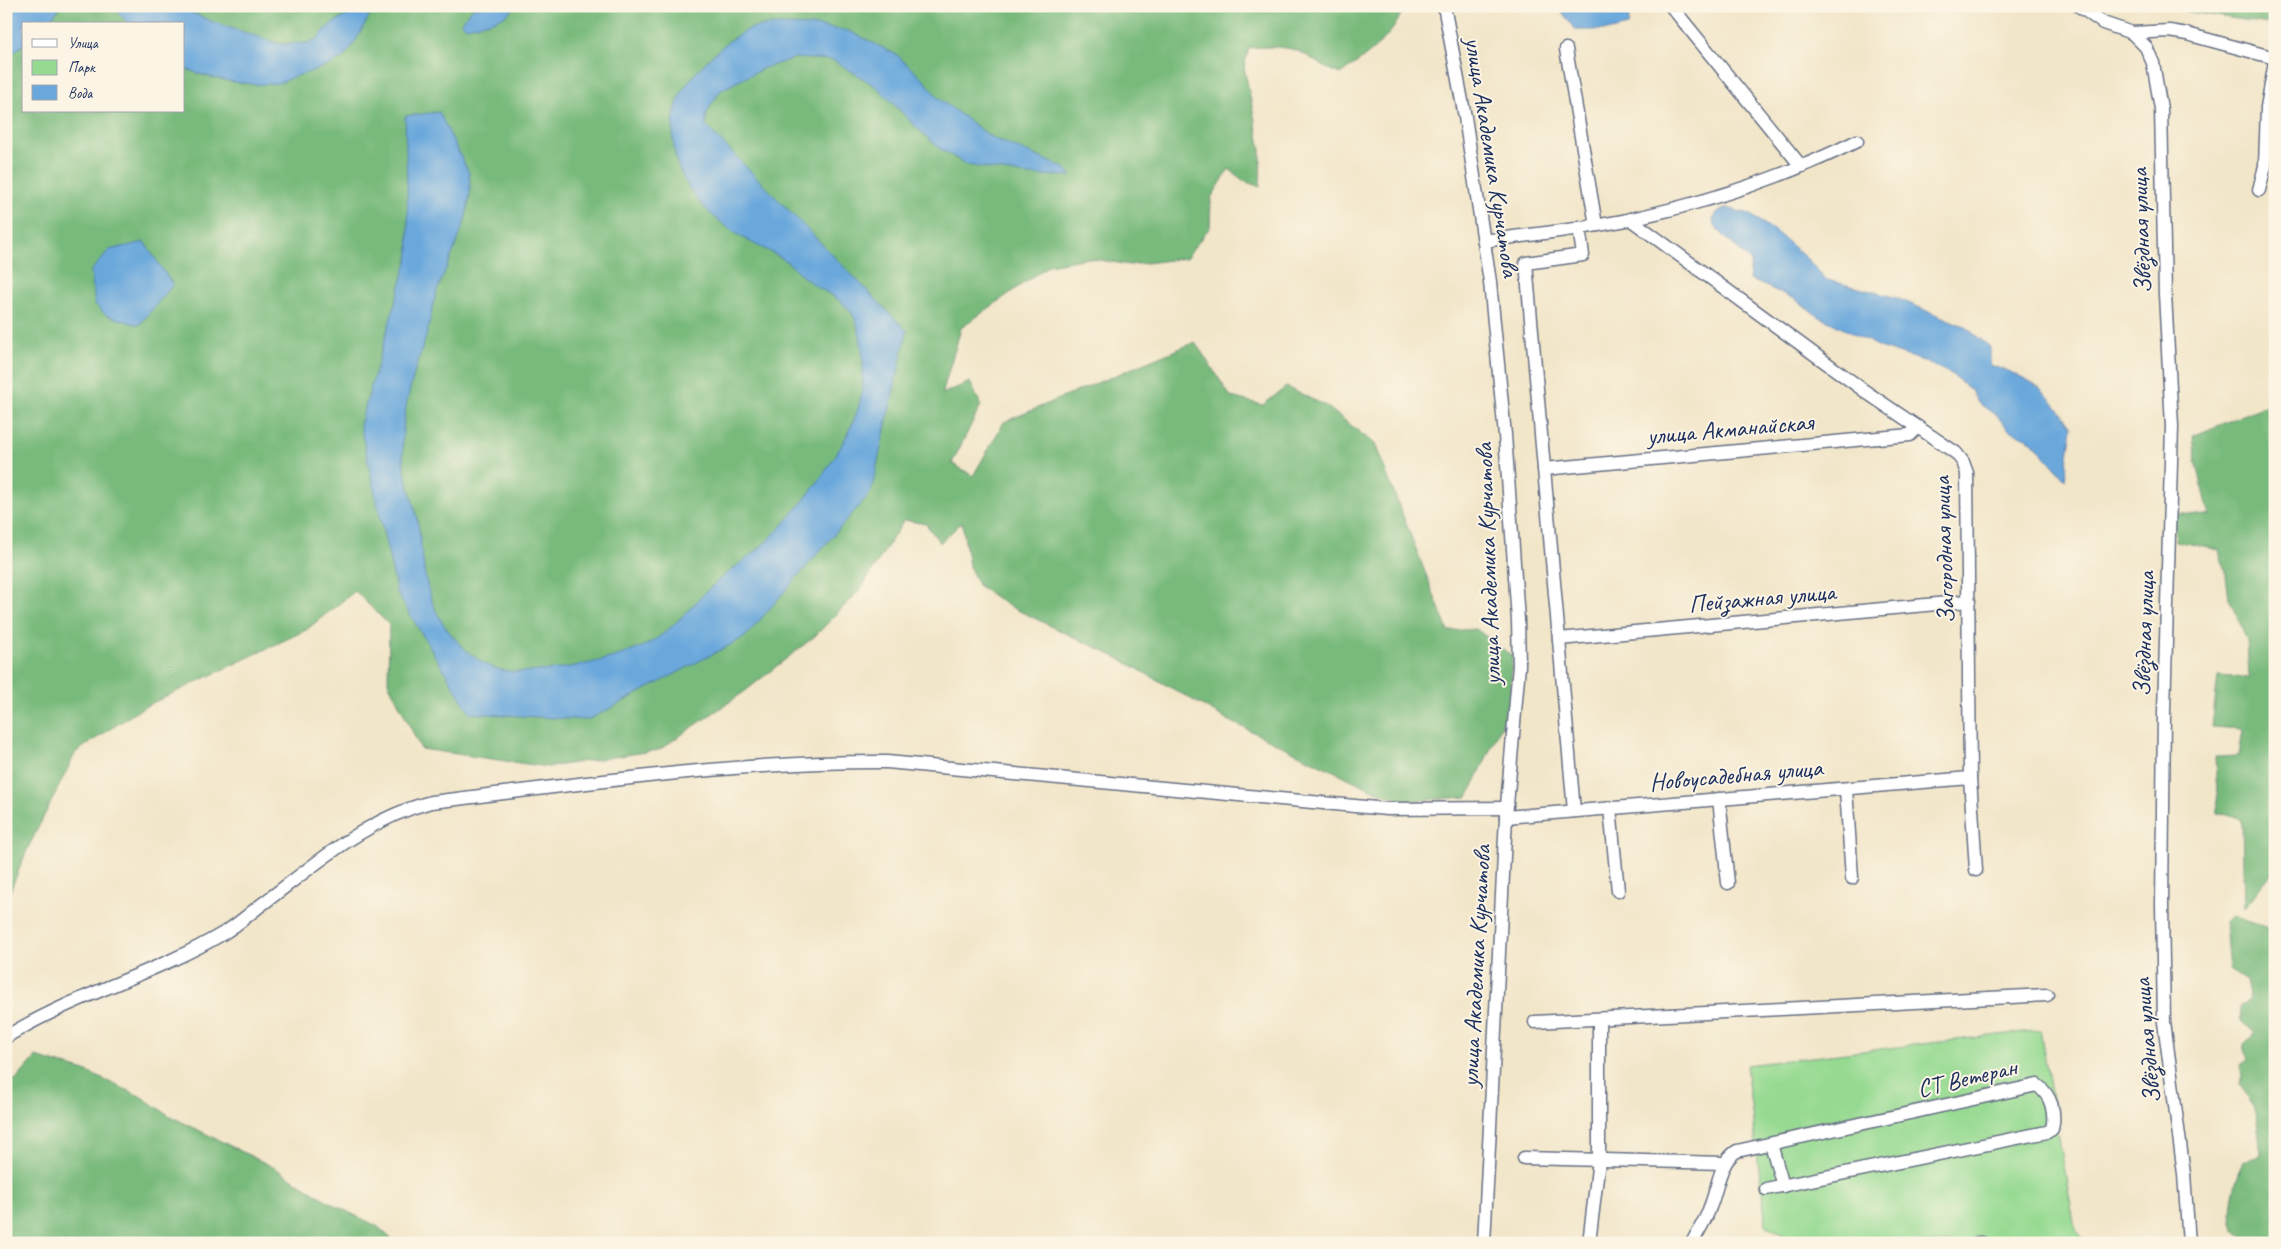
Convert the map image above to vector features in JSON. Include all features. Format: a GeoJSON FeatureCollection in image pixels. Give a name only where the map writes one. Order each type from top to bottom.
{"type":"FeatureCollection","features":[{"type":"Feature","properties":{"kind":"street","name":"улица Академика Курчатова"},"geometry":{"type":"LineString","coordinates":[[1444,6],[1465,117],[1484,241],[1504,426],[1518,620],[1519,665],[1506,812],[1484,1243]]}},
{"type":"Feature","properties":{"kind":"street"},"geometry":{"type":"LineString","coordinates":[[1671,6],[1801,166]]}},
{"type":"Feature","properties":{"kind":"street"},"geometry":{"type":"LineString","coordinates":[[2079,6],[2103,23],[2132,33],[2169,31],[2187,34],[2275,60],[2267,107],[2265,166],[2260,190]]}},
{"type":"Feature","properties":{"kind":"street","name":"Звёздная улица"},"geometry":{"type":"LineString","coordinates":[[2132,33],[2146,47],[2153,63],[2161,109],[2165,294],[2172,426],[2164,712],[2164,1012],[2184,1174],[2189,1243]]}},
{"type":"Feature","properties":{"kind":"street"},"geometry":{"type":"LineString","coordinates":[[1566,49],[1596,225]]}},
{"type":"Feature","properties":{"kind":"street"},"geometry":{"type":"LineString","coordinates":[[1484,241],[1630,219],[1720,197],[1801,166],[1857,141]]}},
{"type":"Feature","properties":{"kind":"street","name":"Загородная улица"},"geometry":{"type":"LineString","coordinates":[[1630,219],[1956,453],[1963,462],[1968,473],[1970,778],[1976,870]]}},
{"type":"Feature","properties":{"kind":"street"},"geometry":{"type":"LineString","coordinates":[[1574,811],[1526,262],[1583,255],[1579,227]]}},
{"type":"Feature","properties":{"kind":"street","name":"улица Акманайская"},"geometry":{"type":"LineString","coordinates":[[1544,469],[1910,435],[1918,427]]}},
{"type":"Feature","properties":{"kind":"street","name":"Пейзажная улица"},"geometry":{"type":"LineString","coordinates":[[1559,639],[1969,601]]}},
{"type":"Feature","properties":{"kind":"street","name":"Новоусадебная улица"},"geometry":{"type":"LineString","coordinates":[[6,1037],[47,1016],[192,951],[224,933],[356,834],[397,812],[431,802],[707,770],[770,764],[842,762],[905,764],[1387,809],[1506,812],[1574,811],[1970,778]]}},
{"type":"Feature","properties":{"kind":"street"},"geometry":{"type":"LineString","coordinates":[[1846,789],[1852,878]]}},
{"type":"Feature","properties":{"kind":"street"},"geometry":{"type":"LineString","coordinates":[[1719,799],[1728,883]]}},
{"type":"Feature","properties":{"kind":"street"},"geometry":{"type":"LineString","coordinates":[[1610,808],[1618,891]]}},
{"type":"Feature","properties":{"kind":"street"},"geometry":{"type":"LineString","coordinates":[[1535,1022],[2047,995]]}},
{"type":"Feature","properties":{"kind":"street"},"geometry":{"type":"LineString","coordinates":[[1589,1243],[1599,1160],[1599,1020]]}},
{"type":"Feature","properties":{"kind":"street","name":"СТ Ветеран"},"geometry":{"type":"LineString","coordinates":[[1724,1163],[1736,1151],[1752,1146],[1771,1144],[2037,1085],[2046,1092],[2050,1099],[2053,1122],[2052,1129],[2046,1132],[1766,1190]]}},
{"type":"Feature","properties":{"kind":"street"},"geometry":{"type":"LineString","coordinates":[[1771,1144],[1783,1186]]}},
{"type":"Feature","properties":{"kind":"street"},"geometry":{"type":"LineString","coordinates":[[1524,1158],[1724,1163],[1710,1208],[1692,1243]]}},
{"type":"Feature","properties":{"kind":"green space"},"geometry":{"type":"Polygon","coordinates":[[[6,6],[1404,6],[1387,37],[1370,53],[1341,74],[1300,52],[1288,48],[1249,48],[1244,67],[1261,150],[1260,187],[1244,181],[1229,169],[1211,198],[1210,227],[1186,258],[1130,265],[1088,258],[1049,265],[961,328],[942,394],[970,382],[981,405],[952,463],[973,476],[1004,422],[1195,342],[1231,397],[1263,405],[1286,387],[1326,406],[1375,444],[1448,631],[1476,629],[1512,656],[1510,707],[1468,797],[1406,801],[1377,792],[1228,720],[1122,660],[1007,605],[978,585],[969,566],[962,522],[940,543],[926,524],[904,520],[860,590],[815,636],[744,692],[659,750],[548,767],[421,749],[388,682],[389,625],[355,591],[306,630],[142,708],[76,752],[27,850],[6,901],[6,6]]]}},
{"type":"Feature","properties":{"kind":"green space"},"geometry":{"type":"Polygon","coordinates":[[[2184,6],[2275,6],[2275,25],[2185,11],[2184,6]]]}},
{"type":"Feature","properties":{"kind":"green space"},"geometry":{"type":"Polygon","coordinates":[[[2274,402],[2275,869],[2244,908],[2242,820],[2218,812],[2215,757],[2239,756],[2243,729],[2212,727],[2218,676],[2249,678],[2247,640],[2229,598],[2226,575],[2219,550],[2176,541],[2173,513],[2210,516],[2196,461],[2193,436],[2274,402]]]}},
{"type":"Feature","properties":{"kind":"green space"},"geometry":{"type":"Polygon","coordinates":[[[2232,916],[2268,928],[2275,939],[2275,1243],[2250,1243],[2236,1232],[2232,1223],[2233,1196],[2243,1161],[2260,1156],[2258,1127],[2254,1109],[2239,1084],[2242,1076],[2240,1065],[2248,1060],[2244,1044],[2255,1033],[2241,1021],[2240,1005],[2250,1000],[2246,981],[2229,970],[2225,922],[2232,916]]]}},
{"type":"Feature","properties":{"kind":"green space"},"geometry":{"type":"Polygon","coordinates":[[[2040,1030],[2075,1228],[2088,1243],[1796,1243],[1766,1225],[1746,1065],[2040,1030]]]}},
{"type":"Feature","properties":{"kind":"green space"},"geometry":{"type":"Polygon","coordinates":[[[36,1057],[85,1071],[140,1096],[170,1116],[275,1168],[336,1206],[377,1226],[396,1243],[6,1243],[6,1077],[16,1080],[36,1057]]]}},
{"type":"Feature","properties":{"kind":"water"},"geometry":{"type":"Polygon","coordinates":[[[8,6],[61,6],[49,22],[22,22],[22,46],[6,59],[6,8],[8,6]]]}},
{"type":"Feature","properties":{"kind":"water"},"geometry":{"type":"Polygon","coordinates":[[[112,6],[177,6],[213,22],[280,44],[308,43],[317,39],[331,24],[358,10],[373,6],[359,34],[341,59],[281,82],[268,84],[221,80],[185,68],[185,22],[127,22],[112,6]]]}},
{"type":"Feature","properties":{"kind":"water"},"geometry":{"type":"Polygon","coordinates":[[[477,6],[515,6],[506,15],[494,21],[467,27],[461,23],[472,9],[477,6]]]}},
{"type":"Feature","properties":{"kind":"water"},"geometry":{"type":"Polygon","coordinates":[[[1558,6],[1626,6],[1629,16],[1628,26],[1611,30],[1575,30],[1558,6]]]}},
{"type":"Feature","properties":{"kind":"water"},"geometry":{"type":"Polygon","coordinates":[[[760,26],[817,26],[849,31],[897,55],[926,82],[938,98],[991,137],[1065,168],[1072,176],[1028,175],[967,165],[939,148],[877,87],[833,60],[794,58],[764,68],[721,90],[710,106],[706,116],[706,126],[907,331],[871,492],[745,637],[588,720],[470,713],[397,593],[360,425],[409,255],[405,116],[439,112],[469,173],[470,189],[465,220],[434,300],[427,334],[408,397],[403,426],[404,464],[417,518],[425,577],[431,600],[440,619],[459,643],[483,663],[491,667],[506,671],[525,672],[592,663],[632,651],[655,640],[672,626],[716,582],[770,538],[819,481],[846,437],[855,416],[861,397],[863,366],[859,330],[851,312],[836,298],[806,279],[786,261],[740,236],[714,217],[693,194],[685,181],[675,152],[673,136],[676,108],[683,90],[700,68],[726,43],[744,31],[760,26]]]}},
{"type":"Feature","properties":{"kind":"water"},"geometry":{"type":"Polygon","coordinates":[[[1727,208],[1750,214],[1777,233],[1807,259],[1827,280],[1894,297],[1964,326],[1990,347],[1990,365],[2018,375],[2037,387],[2054,403],[2072,427],[2065,479],[2032,441],[2008,429],[1997,416],[1977,402],[1971,390],[1951,374],[1927,362],[1882,348],[1818,316],[1795,299],[1749,279],[1751,262],[1714,226],[1713,220],[1717,212],[1727,208]]]}},
{"type":"Feature","properties":{"kind":"water"},"geometry":{"type":"Polygon","coordinates":[[[144,242],[173,285],[139,325],[106,315],[95,304],[91,271],[109,250],[144,242]]]}}]}
